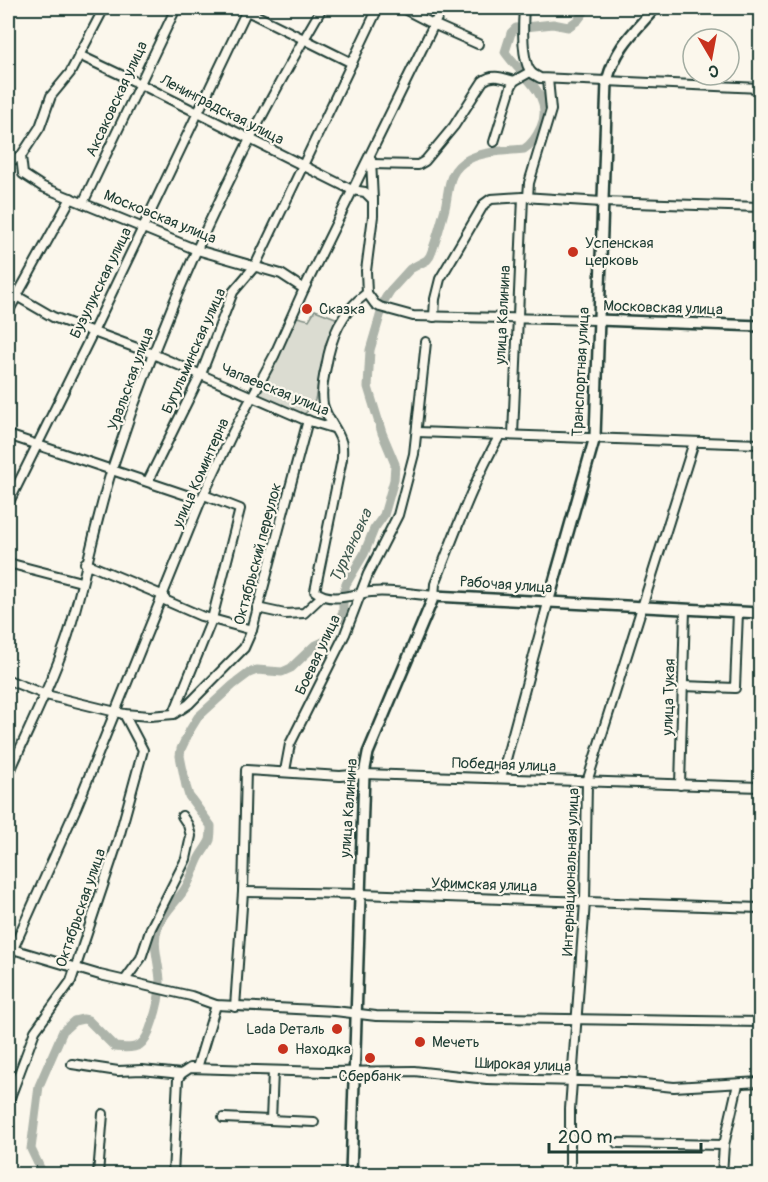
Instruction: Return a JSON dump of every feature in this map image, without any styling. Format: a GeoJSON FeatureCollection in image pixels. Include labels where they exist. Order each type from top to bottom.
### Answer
{"type":"FeatureCollection","features":[{"type":"Feature","properties":{"kind":"main road","name":"Транспортная улица"},"geometry":{"type":"LineString","coordinates":[[548,603],[595,437],[607,81],[618,50],[655,8]]}},
{"type":"Feature","properties":{"kind":"main road","name":"Московская улица"},"geometry":{"type":"LineString","coordinates":[[598,320],[760,326]]}},
{"type":"Feature","properties":{"kind":"main road","name":"Рабочая улица"},"geometry":{"type":"LineString","coordinates":[[434,596],[760,613]]}},
{"type":"Feature","properties":{"kind":"main road","name":"улица Калинина"},"geometry":{"type":"LineString","coordinates":[[351,1174],[364,774],[368,753],[419,627],[434,596]]}},
{"type":"Feature","properties":{"kind":"street"},"geometry":{"type":"LineString","coordinates":[[8,162],[21,156],[40,127],[51,96],[70,73],[104,8]]}},
{"type":"Feature","properties":{"kind":"street","name":"Аксаковская улица"},"geometry":{"type":"LineString","coordinates":[[84,203],[176,8]]}},
{"type":"Feature","properties":{"kind":"street"},"geometry":{"type":"LineString","coordinates":[[245,8],[303,40],[352,63]]}},
{"type":"Feature","properties":{"kind":"street","name":"Бузулукская улица"},"geometry":{"type":"LineString","coordinates":[[8,504],[93,332],[245,8]]}},
{"type":"Feature","properties":{"kind":"street","name":"Уральская улица"},"geometry":{"type":"LineString","coordinates":[[8,777],[33,717],[46,695],[68,634],[112,469],[153,354],[197,250],[249,138],[322,8]]}},
{"type":"Feature","properties":{"kind":"street","name":"Бугульминская улица"},"geometry":{"type":"LineString","coordinates":[[148,482],[201,374],[233,292],[255,266],[378,8]]}},
{"type":"Feature","properties":{"kind":"street"},"geometry":{"type":"LineString","coordinates":[[402,8],[478,44]]}},
{"type":"Feature","properties":{"kind":"street","name":"улица Коминтерна"},"geometry":{"type":"LineString","coordinates":[[8,960],[10,948],[77,806],[202,498],[252,395],[274,356],[304,289],[442,8]]}},
{"type":"Feature","properties":{"kind":"street"},"geometry":{"type":"LineString","coordinates":[[524,8],[522,29],[530,72],[540,78],[760,88]]}},
{"type":"Feature","properties":{"kind":"street","name":"Ленинградская улица"},"geometry":{"type":"LineString","coordinates":[[80,56],[352,190]]}},
{"type":"Feature","properties":{"kind":"street"},"geometry":{"type":"LineString","coordinates":[[494,142],[514,81],[530,72]]}},
{"type":"Feature","properties":{"kind":"street"},"geometry":{"type":"LineString","coordinates":[[371,164],[418,165],[425,161],[454,126],[483,81],[494,76],[514,81]]}},
{"type":"Feature","properties":{"kind":"street","name":"улица Калинина"},"geometry":{"type":"LineString","coordinates":[[513,435],[526,197],[551,110],[548,79]]}},
{"type":"Feature","properties":{"kind":"street"},"geometry":{"type":"LineString","coordinates":[[257,608],[285,614],[304,613],[322,596],[315,591],[315,586],[342,459],[342,443],[327,415],[323,402],[323,386],[331,339],[341,320],[355,302],[367,294],[366,271],[373,216],[370,153]]}},
{"type":"Feature","properties":{"kind":"street","name":"Московская улица"},"geometry":{"type":"LineString","coordinates":[[21,156],[23,174],[43,187],[197,250],[281,274],[304,289]]}},
{"type":"Feature","properties":{"kind":"street"},"geometry":{"type":"LineString","coordinates":[[352,190],[365,192],[373,200]]}},
{"type":"Feature","properties":{"kind":"street"},"geometry":{"type":"LineString","coordinates":[[434,317],[435,298],[440,279],[484,204],[491,199],[526,197],[760,207]]}},
{"type":"Feature","properties":{"kind":"street"},"geometry":{"type":"LineString","coordinates":[[8,312],[71,198]]}},
{"type":"Feature","properties":{"kind":"street","name":"Чапаевская улица"},"geometry":{"type":"LineString","coordinates":[[8,291],[53,317],[153,354],[308,420],[335,429]]}},
{"type":"Feature","properties":{"kind":"street","name":"Московская улица"},"geometry":{"type":"LineString","coordinates":[[367,294],[380,307],[413,316],[598,320]]}},
{"type":"Feature","properties":{"kind":"street","name":"Боевая улица"},"geometry":{"type":"LineString","coordinates":[[285,771],[290,744],[345,634],[359,595],[398,515],[410,471],[417,432],[426,342]]}},
{"type":"Feature","properties":{"kind":"street","name":"Октябрьский переулок"},"geometry":{"type":"LineString","coordinates":[[174,714],[189,704],[244,648],[252,630],[308,420]]}},
{"type":"Feature","properties":{"kind":"street"},"geometry":{"type":"LineString","coordinates":[[417,432],[760,444]]}},
{"type":"Feature","properties":{"kind":"street"},"geometry":{"type":"LineString","coordinates":[[8,435],[148,482],[240,509],[212,619],[174,714],[150,716],[124,714],[46,695],[8,680]]}},
{"type":"Feature","properties":{"kind":"street","name":"улица Калинина"},"geometry":{"type":"LineString","coordinates":[[434,596],[435,584],[471,492],[500,435]]}},
{"type":"Feature","properties":{"kind":"street","name":"Интернациональная улица"},"geometry":{"type":"LineString","coordinates":[[570,1174],[570,1109],[585,902],[587,782],[644,607],[694,442]]}},
{"type":"Feature","properties":{"kind":"street"},"geometry":{"type":"LineString","coordinates":[[8,562],[81,582]]}},
{"type":"Feature","properties":{"kind":"street"},"geometry":{"type":"LineString","coordinates":[[86,563],[212,619],[252,630]]}},
{"type":"Feature","properties":{"kind":"street","name":"Рабочая улица"},"geometry":{"type":"LineString","coordinates":[[322,596],[338,597],[370,592],[434,596]]}},
{"type":"Feature","properties":{"kind":"street","name":"Транспортная улица"},"geometry":{"type":"LineString","coordinates":[[501,778],[548,603]]}},
{"type":"Feature","properties":{"kind":"street","name":"улица Тукая"},"geometry":{"type":"LineString","coordinates":[[680,785],[685,609]]}},
{"type":"Feature","properties":{"kind":"street"},"geometry":{"type":"LineString","coordinates":[[683,686],[735,688],[738,612]]}},
{"type":"Feature","properties":{"kind":"street","name":"Октябрьская улица"},"geometry":{"type":"LineString","coordinates":[[8,1103],[35,1031],[71,981],[118,841],[143,750],[124,714]]}},
{"type":"Feature","properties":{"kind":"street","name":"Победная улица"},"geometry":{"type":"LineString","coordinates":[[243,892],[246,770],[340,776],[364,774],[760,787]]}},
{"type":"Feature","properties":{"kind":"street"},"geometry":{"type":"LineString","coordinates":[[125,980],[141,958],[150,928],[186,859],[191,836],[183,816]]}},
{"type":"Feature","properties":{"kind":"street"},"geometry":{"type":"LineString","coordinates":[[235,1007],[243,892]]}},
{"type":"Feature","properties":{"kind":"street","name":"Уфимская улица"},"geometry":{"type":"LineString","coordinates":[[243,892],[760,908]]}},
{"type":"Feature","properties":{"kind":"street"},"geometry":{"type":"LineString","coordinates":[[10,948],[75,968],[166,990],[216,1005],[235,1007],[356,1012],[376,1016],[578,1021],[760,1022]]}},
{"type":"Feature","properties":{"kind":"street"},"geometry":{"type":"LineString","coordinates":[[197,1068],[216,1005]]}},
{"type":"Feature","properties":{"kind":"street","name":"Широкая улица"},"geometry":{"type":"LineString","coordinates":[[72,1064],[118,1071],[142,1070],[181,1074],[190,1068],[273,1071],[414,1071],[487,1079],[624,1082],[674,1087],[760,1082]]}},
{"type":"Feature","properties":{"kind":"street"},"geometry":{"type":"LineString","coordinates":[[271,1120],[273,1071]]}},
{"type":"Feature","properties":{"kind":"street"},"geometry":{"type":"LineString","coordinates":[[173,1174],[177,1080],[181,1074]]}},
{"type":"Feature","properties":{"kind":"street"},"geometry":{"type":"LineString","coordinates":[[723,1174],[724,1145],[738,1084]]}},
{"type":"Feature","properties":{"kind":"street"},"geometry":{"type":"LineString","coordinates":[[98,1174],[103,1113]]}},
{"type":"Feature","properties":{"kind":"street"},"geometry":{"type":"LineString","coordinates":[[223,1118],[314,1122]]}},
{"type":"Feature","properties":{"kind":"street"},"geometry":{"type":"LineString","coordinates":[[617,1143],[724,1145]]}},
{"type":"Feature","properties":{"kind":"shaded area"},"geometry":{"type":"Polygon","coordinates":[[[315,310],[338,319],[326,343],[315,400],[311,408],[303,415],[259,395],[297,317],[309,320],[315,310]]]}},
{"type":"Feature","properties":{"kind":"waterway","name":"Турхановка"},"geometry":{"type":"LineString","coordinates":[[49,1174],[41,1170],[31,1149],[39,1086],[63,1031],[74,1021],[88,1020],[115,1047],[130,1048],[144,1041],[154,1018],[160,987],[155,940],[158,927],[187,885],[211,836],[211,826],[189,796],[180,756],[190,730],[198,717],[249,673],[257,670],[282,672],[291,668],[314,646],[327,640],[334,624],[338,622],[343,613],[343,593],[346,584],[364,554],[374,529],[384,515],[394,480],[395,464],[382,433],[368,387],[370,350],[385,299],[410,269],[430,256],[444,212],[452,176],[461,164],[482,154],[524,149],[536,137],[541,127],[544,105],[540,96],[505,52],[511,33],[516,28],[553,24],[568,27],[578,20],[587,8]]}},
{"type":"Feature","properties":{"kind":"place","name":"Успенская церковь"},"geometry":{"type":"Point","coordinates":[573,252]}},
{"type":"Feature","properties":{"kind":"place","name":"Сказка"},"geometry":{"type":"Point","coordinates":[307,309]}},
{"type":"Feature","properties":{"kind":"place","name":"Lada Dеталь"},"geometry":{"type":"Point","coordinates":[337,1029]}},
{"type":"Feature","properties":{"kind":"place","name":"Мечеть"},"geometry":{"type":"Point","coordinates":[420,1042]}},
{"type":"Feature","properties":{"kind":"place","name":"Находка"},"geometry":{"type":"Point","coordinates":[283,1049]}},
{"type":"Feature","properties":{"kind":"place","name":"Сбербанк"},"geometry":{"type":"Point","coordinates":[370,1058]}}]}
